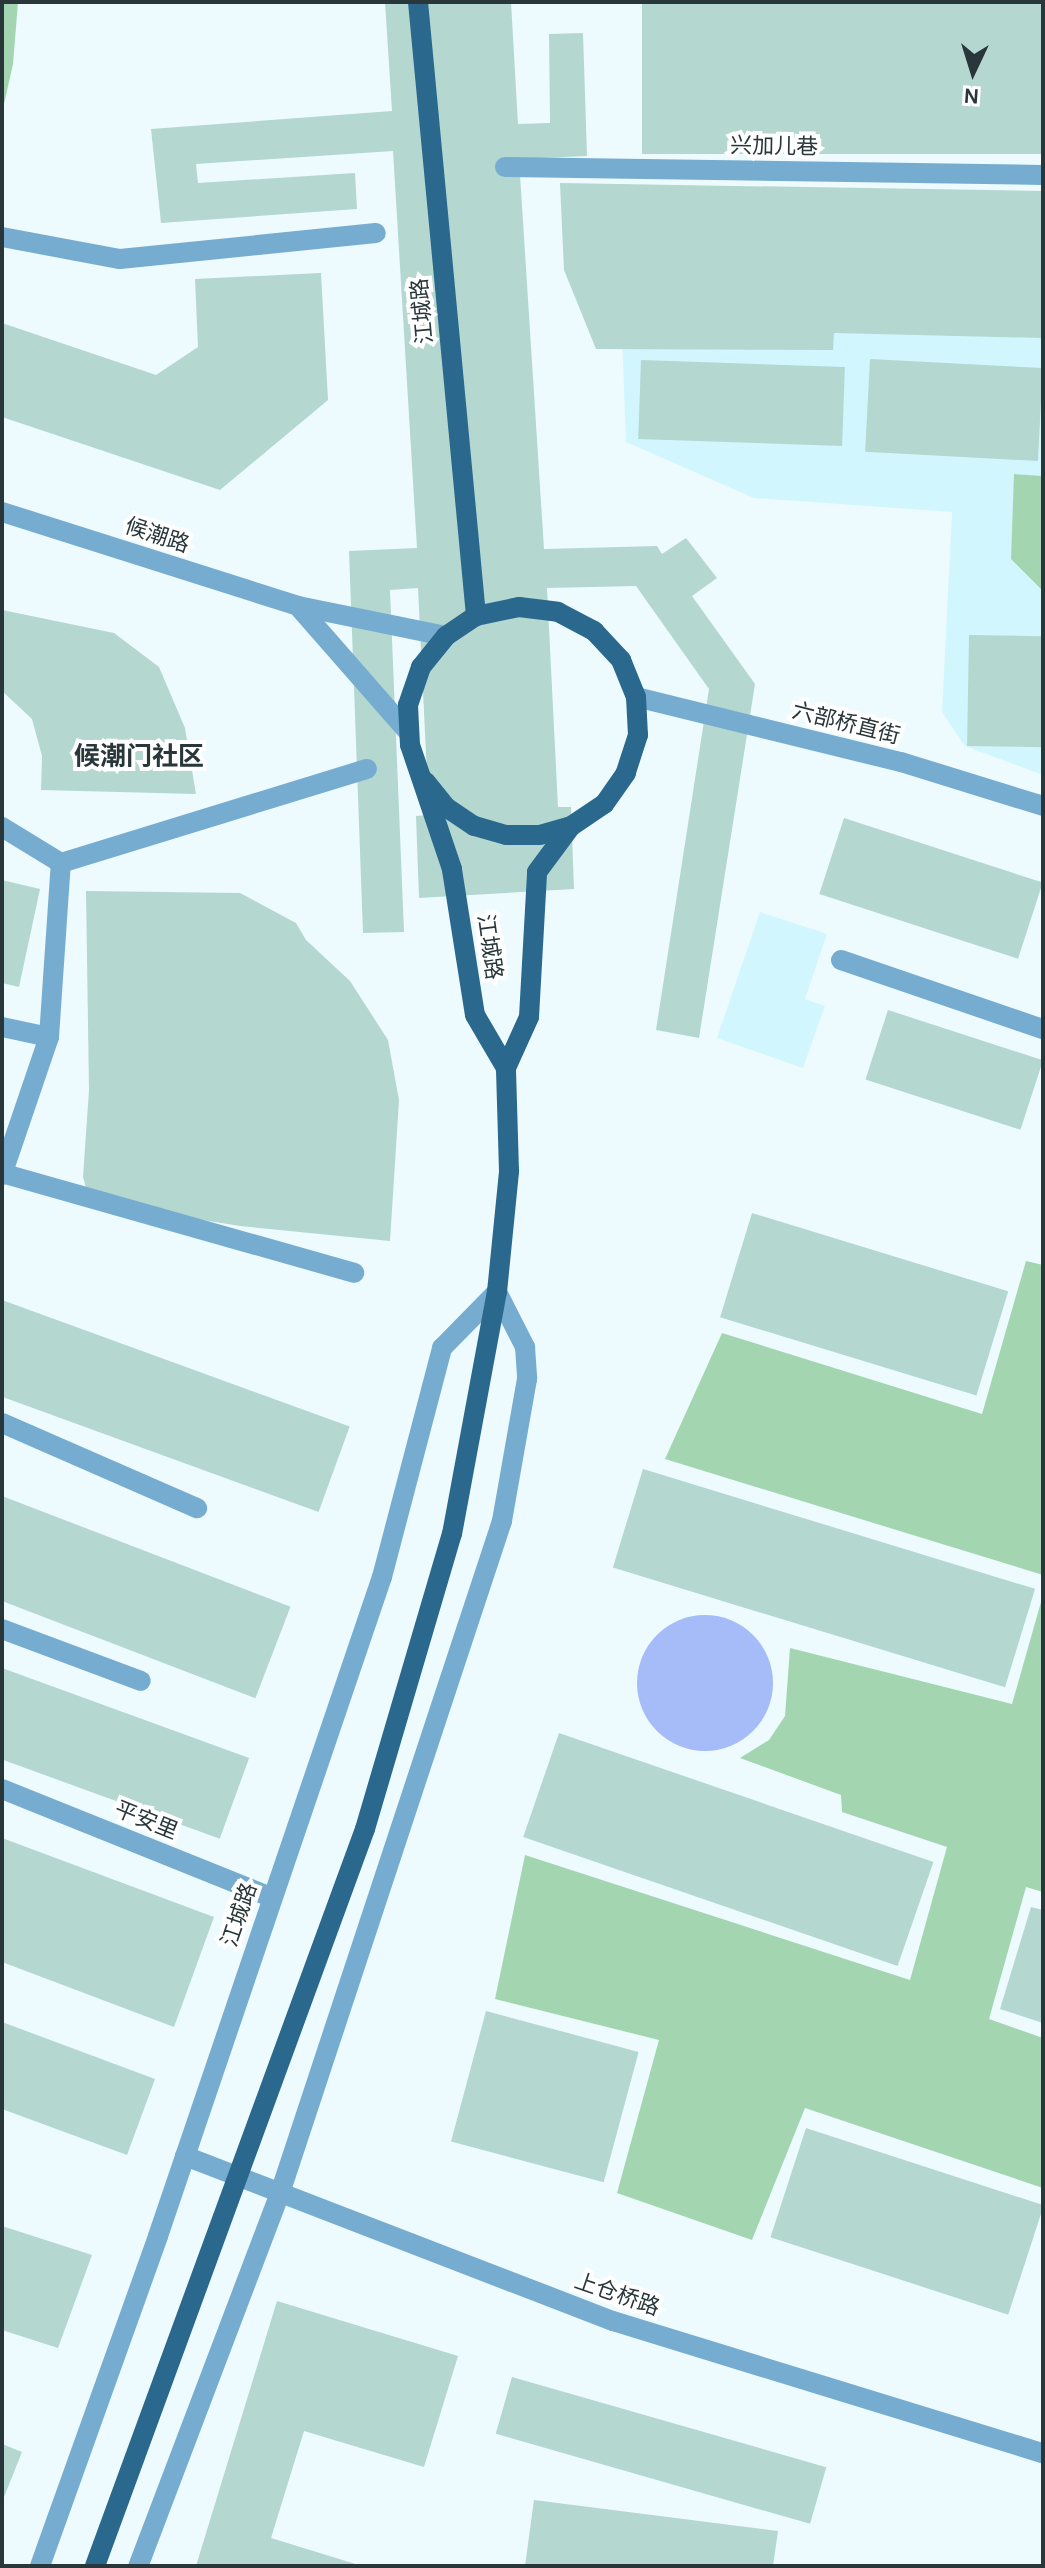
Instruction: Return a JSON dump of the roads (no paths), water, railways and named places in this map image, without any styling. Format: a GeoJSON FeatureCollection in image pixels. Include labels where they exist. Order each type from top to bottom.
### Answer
{"type":"FeatureCollection","features":[{"type":"Feature","properties":{"kind":"main road","name":"江城路"},"geometry":{"type":"LineString","coordinates":[[418,2],[476,616]]}},
{"type":"Feature","properties":{"kind":"main road","name":"江城路"},"geometry":{"type":"LineString","coordinates":[[95,2566],[365,1829],[452,1534],[497,1292],[509,1171],[506,1068],[529,1017],[537,872],[571,826],[604,804],[626,773],[638,735],[636,697],[621,660],[594,631],[558,612],[519,607],[476,616],[446,636],[421,667],[408,705],[409,733],[452,869],[475,1015],[506,1068]]}},
{"type":"Feature","properties":{"kind":"main road","name":"江城路"},"geometry":{"type":"LineString","coordinates":[[425,781],[446,807],[474,826],[528,835],[571,826]]}},
{"type":"Feature","properties":{"kind":"street","name":"兴加儿巷"},"geometry":{"type":"LineString","coordinates":[[505,167],[1043,175]]}},
{"type":"Feature","properties":{"kind":"street"},"geometry":{"type":"LineString","coordinates":[[2,237],[120,259],[376,233]]}},
{"type":"Feature","properties":{"kind":"street","name":"候潮路"},"geometry":{"type":"LineString","coordinates":[[2,512],[298,606],[446,636]]}},
{"type":"Feature","properties":{"kind":"street"},"geometry":{"type":"LineString","coordinates":[[298,606],[409,733]]}},
{"type":"Feature","properties":{"kind":"street","name":"六部桥直街"},"geometry":{"type":"LineString","coordinates":[[636,697],[901,762],[1043,806]]}},
{"type":"Feature","properties":{"kind":"street"},"geometry":{"type":"LineString","coordinates":[[2,827],[61,863],[367,769]]}},
{"type":"Feature","properties":{"kind":"street"},"geometry":{"type":"LineString","coordinates":[[61,863],[49,1037],[3,1175],[354,1273]]}},
{"type":"Feature","properties":{"kind":"street"},"geometry":{"type":"LineString","coordinates":[[841,960],[1043,1029]]}},
{"type":"Feature","properties":{"kind":"street"},"geometry":{"type":"LineString","coordinates":[[2,1027],[49,1037]]}},
{"type":"Feature","properties":{"kind":"street"},"geometry":{"type":"LineString","coordinates":[[138,2566],[280,2193],[502,1521],[527,1379],[525,1347],[497,1292]]}},
{"type":"Feature","properties":{"kind":"street","name":"江城路"},"geometry":{"type":"LineString","coordinates":[[40,2566],[185,2156],[382,1577],[442,1348],[497,1292]]}},
{"type":"Feature","properties":{"kind":"street"},"geometry":{"type":"LineString","coordinates":[[2,1423],[197,1508]]}},
{"type":"Feature","properties":{"kind":"street"},"geometry":{"type":"LineString","coordinates":[[2,1629],[141,1681]]}},
{"type":"Feature","properties":{"kind":"street","name":"平安里"},"geometry":{"type":"LineString","coordinates":[[2,1789],[271,1897]]}},
{"type":"Feature","properties":{"kind":"street","name":"上仓桥路"},"geometry":{"type":"LineString","coordinates":[[185,2156],[613,2321],[1043,2453]]}},
{"type":"Feature","properties":{"kind":"water"},"geometry":{"type":"Polygon","coordinates":[[[705,1615],[731,1620],[753,1635],[768,1657],[773,1683],[768,1709],[753,1731],[731,1746],[705,1751],[679,1746],[657,1731],[642,1709],[637,1683],[642,1657],[657,1635],[679,1620],[705,1615]]]}},
{"type":"Feature","properties":{"kind":"district","name":"候潮门社区"},"geometry":{"type":"Point","coordinates":[139,757]}}]}
